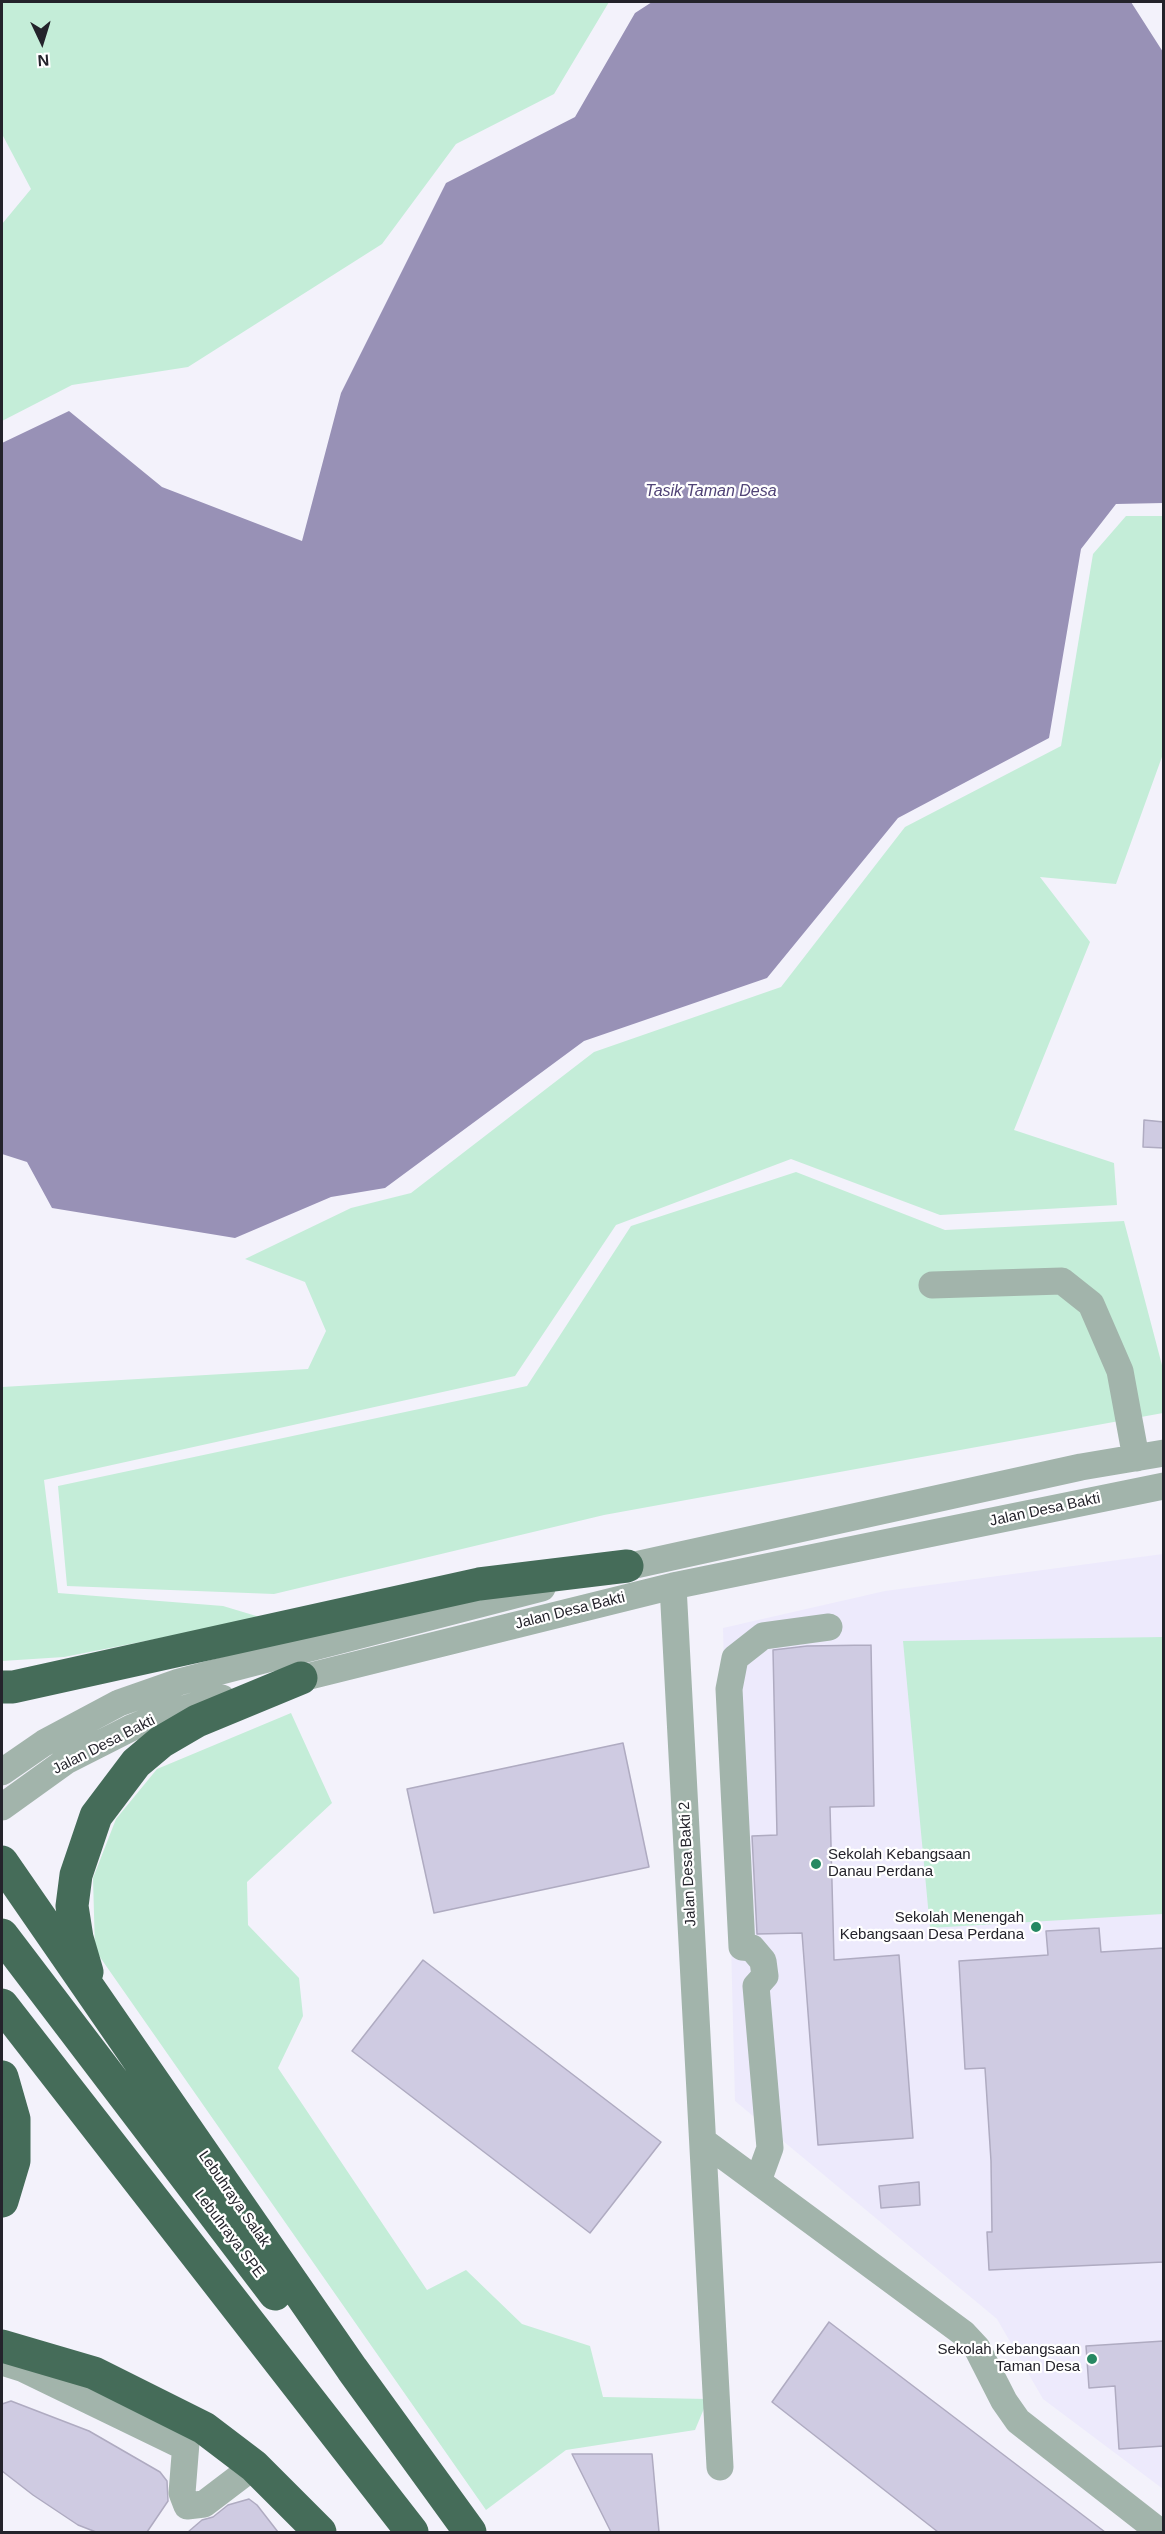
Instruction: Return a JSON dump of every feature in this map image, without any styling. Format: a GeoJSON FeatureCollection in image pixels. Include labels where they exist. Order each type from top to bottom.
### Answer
{"type":"FeatureCollection","features":[{"type":"Feature","properties":{"kind":"highway"},"geometry":{"type":"LineString","coordinates":[[2,1687],[13,1687],[479,1584],[627,1566]]}},
{"type":"Feature","properties":{"kind":"highway"},"geometry":{"type":"LineString","coordinates":[[95,1998],[76,1938],[72,1905],[76,1875],[96,1816],[136,1763],[161,1742],[197,1721],[302,1678]]}},
{"type":"Feature","properties":{"kind":"highway","name":"Lebuhraya Salak"},"geometry":{"type":"LineString","coordinates":[[2,1862],[352,2369],[470,2532]]}},
{"type":"Feature","properties":{"kind":"highway","name":"Lebuhraya SPE"},"geometry":{"type":"LineString","coordinates":[[2,1935],[458,2532]]}},
{"type":"Feature","properties":{"kind":"highway"},"geometry":{"type":"LineString","coordinates":[[2,2005],[412,2532]]}},
{"type":"Feature","properties":{"kind":"highway"},"geometry":{"type":"LineString","coordinates":[[2,2013],[385,2532]]}},
{"type":"Feature","properties":{"kind":"highway"},"geometry":{"type":"LineString","coordinates":[[2,2077],[14,2119],[15,2161],[2,2201]]}},
{"type":"Feature","properties":{"kind":"highway"},"geometry":{"type":"LineString","coordinates":[[2,2346],[94,2373],[187,2434],[204,2428],[254,2466],[320,2532]]}},
{"type":"Feature","properties":{"kind":"street"},"geometry":{"type":"LineString","coordinates":[[932,1285],[1062,1281],[1091,1304],[1120,1371],[1136,1458]]}},
{"type":"Feature","properties":{"kind":"street","name":"Jalan Desa Bakti"},"geometry":{"type":"LineString","coordinates":[[2,1772],[44,1743],[119,1703],[179,1682],[627,1566],[1081,1467],[1164,1453]]}},
{"type":"Feature","properties":{"kind":"street","name":"Jalan Desa Bakti"},"geometry":{"type":"LineString","coordinates":[[2,1807],[66,1761],[131,1728],[166,1714],[673,1586],[1160,1488]]}},
{"type":"Feature","properties":{"kind":"street","name":"Jalan Desa Bakti 2"},"geometry":{"type":"LineString","coordinates":[[673,1586],[720,2467]]}},
{"type":"Feature","properties":{"kind":"street"},"geometry":{"type":"LineString","coordinates":[[758,2181],[770,2148],[756,1986],[765,1976],[763,1961],[752,1948],[742,1947],[729,1689],[735,1658],[763,1635],[829,1627]]}},
{"type":"Feature","properties":{"kind":"street"},"geometry":{"type":"LineString","coordinates":[[703,2141],[963,2333],[977,2348],[1004,2401],[1018,2421],[1160,2532]]}},
{"type":"Feature","properties":{"kind":"street"},"geometry":{"type":"LineString","coordinates":[[2,2362],[187,2434],[182,2493],[187,2506],[204,2504],[254,2466]]}},
{"type":"Feature","properties":{"kind":"shaded area","name":"Sekolah Menengah Kebangsaan Desa Perdana"},"geometry":{"type":"Polygon","coordinates":[[[1163,1554],[1163,2489],[1043,2399],[997,2319],[735,2101],[723,1628],[885,1591],[1163,1554]]]}},
{"type":"Feature","properties":{"kind":"green space"},"geometry":{"type":"Polygon","coordinates":[[[2,2],[609,2],[554,94],[456,144],[382,244],[188,367],[72,385],[2,421],[2,224],[31,189],[2,134],[2,2]]]}},
{"type":"Feature","properties":{"kind":"green space"},"geometry":{"type":"Polygon","coordinates":[[[1126,516],[1163,516],[1163,754],[1116,884],[1040,877],[1090,942],[1014,1130],[1114,1163],[1117,1205],[940,1215],[791,1159],[616,1225],[515,1376],[44,1480],[58,1593],[223,1606],[263,1618],[64,1657],[2,1661],[2,1387],[308,1369],[326,1331],[305,1282],[245,1259],[351,1208],[411,1193],[594,1052],[781,987],[905,827],[1061,746],[1093,554],[1126,516]]]}},
{"type":"Feature","properties":{"kind":"green space"},"geometry":{"type":"Polygon","coordinates":[[[796,1172],[945,1230],[1124,1221],[1163,1369],[1163,1413],[604,1515],[274,1594],[67,1586],[58,1486],[527,1386],[631,1226],[796,1172]]]}},
{"type":"Feature","properties":{"kind":"green space"},"geometry":{"type":"Polygon","coordinates":[[[1163,1637],[1163,1914],[930,1928],[903,1641],[1163,1637]]]}},
{"type":"Feature","properties":{"kind":"green space"},"geometry":{"type":"Polygon","coordinates":[[[291,1713],[332,1803],[247,1882],[248,1925],[299,1978],[303,2016],[278,2068],[427,2290],[466,2270],[522,2324],[590,2346],[603,2397],[708,2399],[695,2430],[566,2450],[486,2510],[95,1950],[93,1878],[116,1819],[157,1769],[291,1713]]]}},
{"type":"Feature","properties":{"kind":"water","name":"Tasik Taman Desa"},"geometry":{"type":"Polygon","coordinates":[[[652,2],[1131,2],[1163,52],[1163,503],[1116,504],[1081,549],[1049,738],[898,818],[767,978],[584,1041],[385,1188],[331,1197],[235,1238],[52,1208],[27,1162],[2,1154],[2,443],[69,411],[162,487],[302,541],[341,393],[446,183],[575,117],[635,13],[652,2]]]}},
{"type":"Feature","properties":{"kind":"building"},"geometry":{"type":"Polygon","coordinates":[[[1144,1120],[1164,1122],[1164,1148],[1143,1147],[1144,1120]]]}},
{"type":"Feature","properties":{"kind":"building"},"geometry":{"type":"Polygon","coordinates":[[[871,1645],[874,1806],[830,1807],[834,1960],[899,1955],[913,2138],[818,2145],[802,1933],[757,1934],[752,1836],[777,1835],[773,1650],[807,1646],[871,1645]]]}},
{"type":"Feature","properties":{"kind":"building"},"geometry":{"type":"Polygon","coordinates":[[[623,1743],[649,1867],[434,1913],[407,1789],[623,1743]]]}},
{"type":"Feature","properties":{"kind":"building"},"geometry":{"type":"Polygon","coordinates":[[[1099,1928],[1101,1952],[1164,1948],[1164,2262],[989,2270],[987,2232],[992,2232],[991,2161],[985,2068],[965,2069],[959,1961],[1048,1955],[1046,1931],[1099,1928]]]}},
{"type":"Feature","properties":{"kind":"building"},"geometry":{"type":"Polygon","coordinates":[[[423,1960],[661,2142],[590,2233],[352,2051],[423,1960]]]}},
{"type":"Feature","properties":{"kind":"building"},"geometry":{"type":"Polygon","coordinates":[[[919,2182],[920,2205],[881,2208],[879,2186],[919,2182]]]}},
{"type":"Feature","properties":{"kind":"building"},"geometry":{"type":"Polygon","coordinates":[[[829,2322],[1105,2532],[938,2532],[772,2402],[829,2322]]]}},
{"type":"Feature","properties":{"kind":"building"},"geometry":{"type":"Polygon","coordinates":[[[1164,2341],[1164,2446],[1119,2449],[1115,2386],[1089,2388],[1086,2346],[1164,2341]]]}},
{"type":"Feature","properties":{"kind":"building"},"geometry":{"type":"Polygon","coordinates":[[[11,2401],[89,2431],[160,2472],[167,2481],[168,2501],[147,2532],[96,2532],[78,2525],[2,2471],[2,2404],[11,2401]]]}},
{"type":"Feature","properties":{"kind":"building"},"geometry":{"type":"Polygon","coordinates":[[[572,2454],[652,2454],[659,2532],[611,2532],[572,2454]]]}},
{"type":"Feature","properties":{"kind":"building"},"geometry":{"type":"Polygon","coordinates":[[[249,2499],[257,2505],[278,2532],[188,2532],[202,2520],[213,2517],[228,2505],[249,2499]]]}},
{"type":"Feature","properties":{"kind":"place","name":"Sekolah Kebangsaan Danau Perdana"},"geometry":{"type":"Point","coordinates":[816,1864]}},
{"type":"Feature","properties":{"kind":"place","name":"Sekolah Menengah Kebangsaan Desa Perdana"},"geometry":{"type":"Point","coordinates":[1036,1927]}},
{"type":"Feature","properties":{"kind":"place","name":"Sekolah Kebangsaan Taman Desa"},"geometry":{"type":"Point","coordinates":[1092,2359]}}]}
